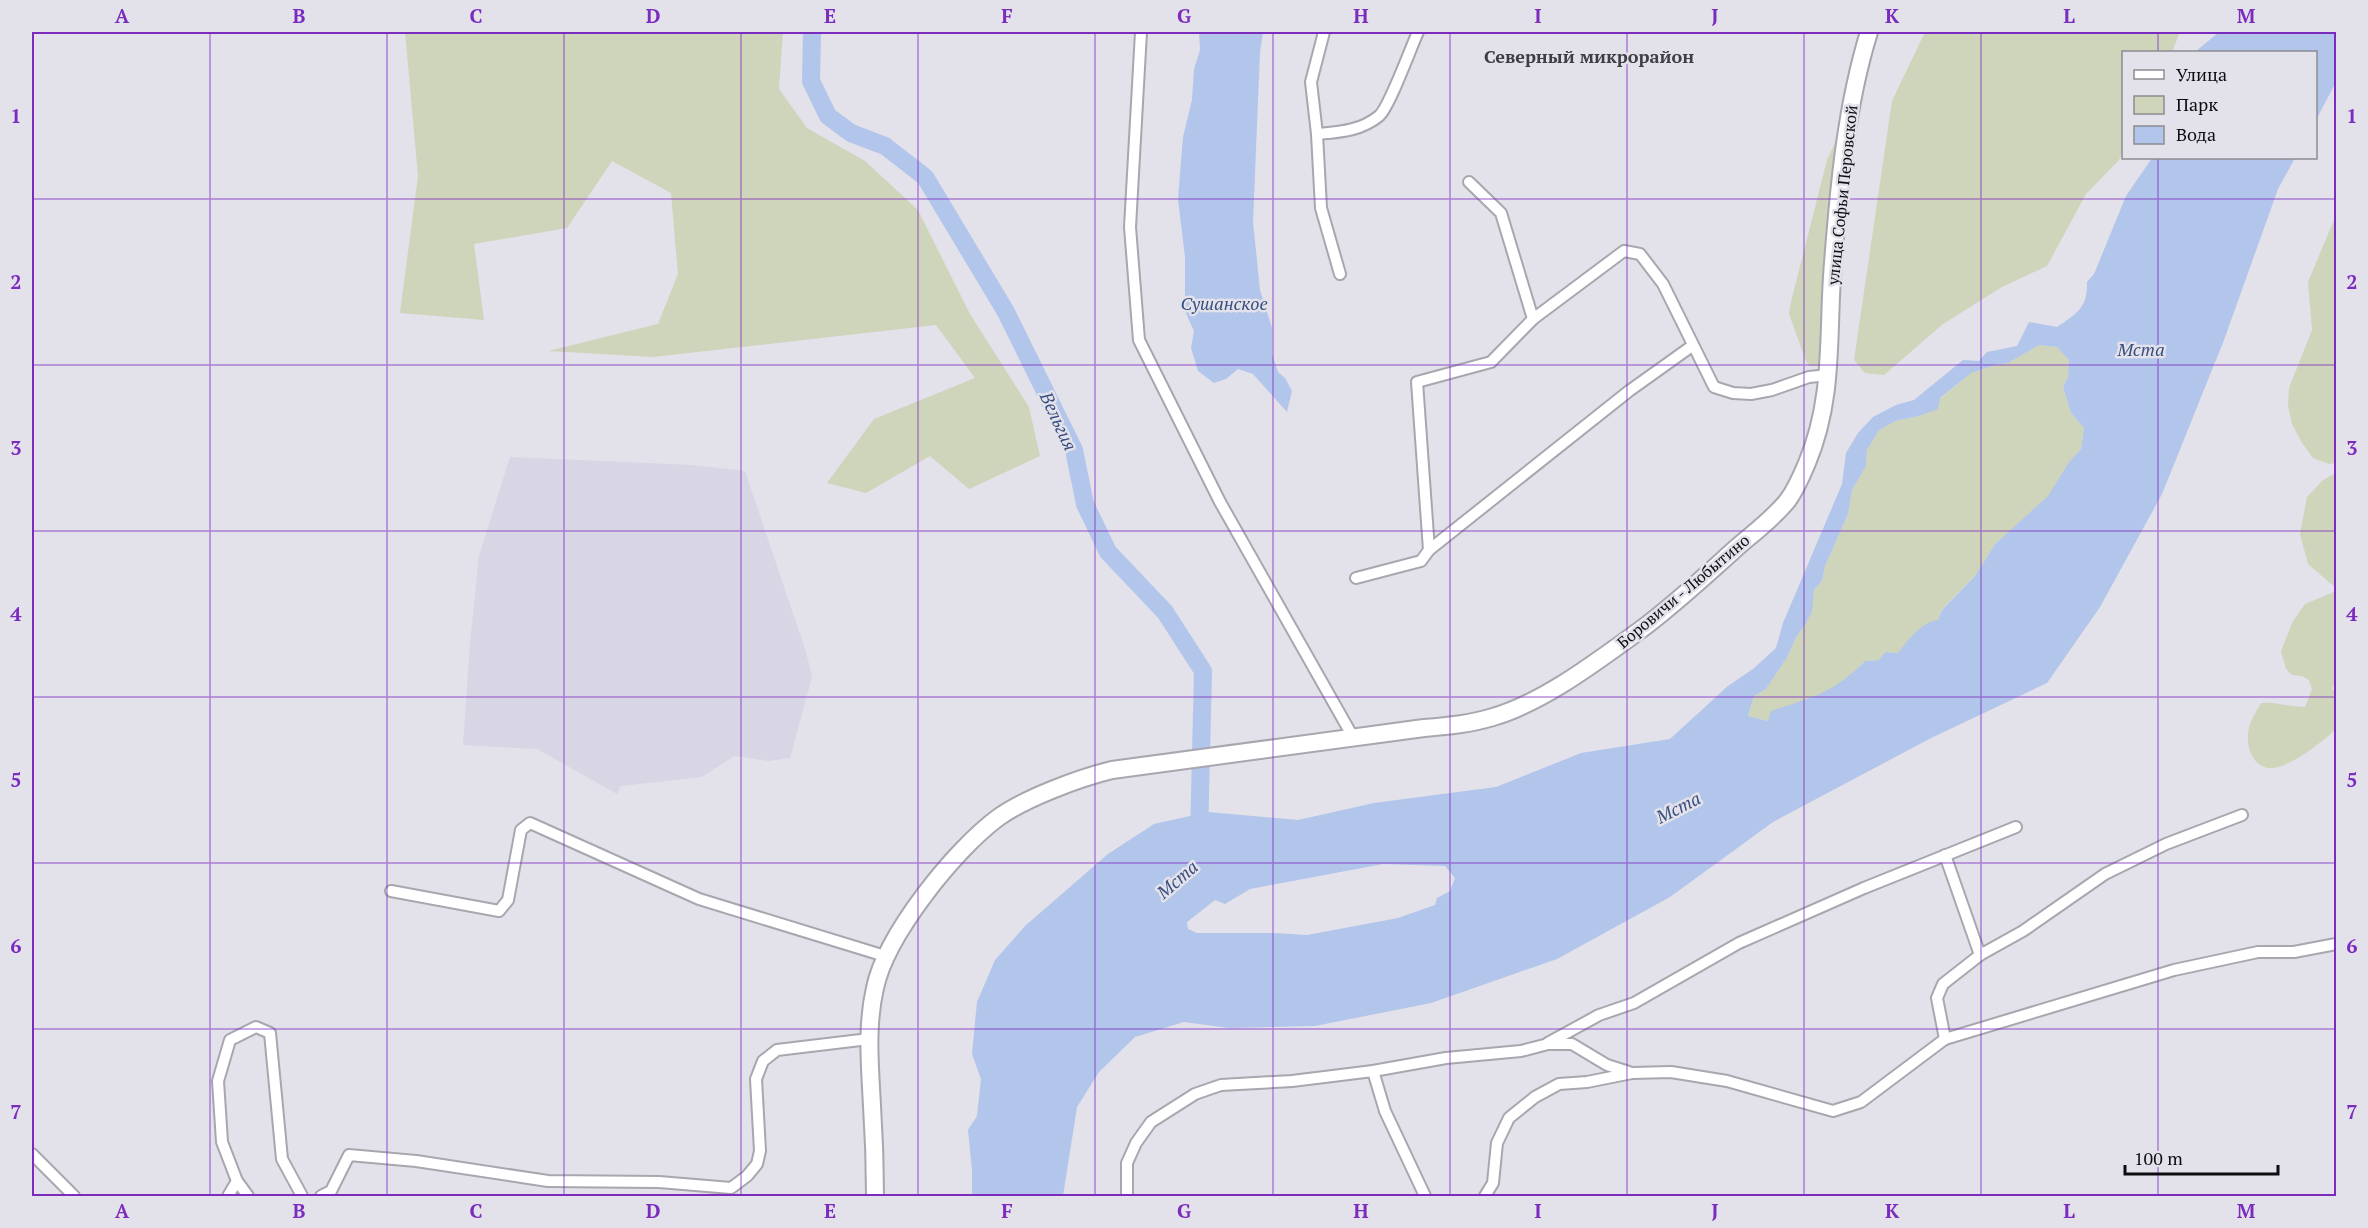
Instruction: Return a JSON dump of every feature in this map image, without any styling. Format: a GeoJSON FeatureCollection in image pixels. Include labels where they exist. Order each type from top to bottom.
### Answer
{"type":"FeatureCollection","features":[{"type":"Feature","properties":{"kind":"main road","name":"улица Софьи Перовской"},"geometry":{"type":"LineString","coordinates":[[1829,368],[1833,264],[1844,141],[1853,88],[1869,32]]}},
{"type":"Feature","properties":{"kind":"main road","name":"Боровичи - Любытино"},"geometry":{"type":"LineString","coordinates":[[885,956],[927,894],[954,860],[983,830],[1000,816],[1020,805],[1085,777],[1130,767],[1461,725],[1494,717],[1536,698],[1590,666],[1653,621],[1754,533],[1789,499],[1814,447],[1824,413],[1829,368]]}},
{"type":"Feature","properties":{"kind":"main road"},"geometry":{"type":"LineString","coordinates":[[875,1197],[868,1039],[875,986],[885,956]]}},
{"type":"Feature","properties":{"kind":"street"},"geometry":{"type":"LineString","coordinates":[[1141,32],[1130,227],[1139,340],[1220,502],[1353,737]]}},
{"type":"Feature","properties":{"kind":"street"},"geometry":{"type":"LineString","coordinates":[[1324,32],[1311,82],[1317,134],[1321,208],[1340,274]]}},
{"type":"Feature","properties":{"kind":"street"},"geometry":{"type":"LineString","coordinates":[[1317,134],[1346,132],[1365,125],[1381,114],[1418,32]]}},
{"type":"Feature","properties":{"kind":"street"},"geometry":{"type":"LineString","coordinates":[[1469,182],[1501,213],[1533,319]]}},
{"type":"Feature","properties":{"kind":"street"},"geometry":{"type":"LineString","coordinates":[[1429,550],[1418,382],[1491,362],[1533,319],[1624,251],[1640,254],[1663,284],[1714,387],[1733,393],[1751,394],[1772,390],[1829,368]]}},
{"type":"Feature","properties":{"kind":"street"},"geometry":{"type":"LineString","coordinates":[[1356,578],[1421,561],[1429,550],[1629,391],[1692,346]]}},
{"type":"Feature","properties":{"kind":"street"},"geometry":{"type":"LineString","coordinates":[[1946,1039],[1937,998],[1943,984],[1980,955],[2022,931],[2105,874],[2166,844],[2242,815]]}},
{"type":"Feature","properties":{"kind":"street"},"geometry":{"type":"LineString","coordinates":[[392,891],[499,911],[508,900],[521,830],[530,823],[699,899],[885,956]]}},
{"type":"Feature","properties":{"kind":"street"},"geometry":{"type":"LineString","coordinates":[[1548,1044],[1599,1015],[1634,1003],[1739,942],[2016,827]]}},
{"type":"Feature","properties":{"kind":"street"},"geometry":{"type":"LineString","coordinates":[[1945,855],[1980,955]]}},
{"type":"Feature","properties":{"kind":"street"},"geometry":{"type":"LineString","coordinates":[[1485,1197],[1493,1183],[1497,1143],[1509,1118],[1535,1097],[1559,1084],[1632,1073],[1671,1072],[1727,1081],[1833,1111],[1861,1102],[1946,1039],[2174,970],[2258,952],[2294,952],[2337,944]]}},
{"type":"Feature","properties":{"kind":"street"},"geometry":{"type":"LineString","coordinates":[[248,1197],[237,1181],[222,1142],[218,1081],[230,1040],[256,1028],[270,1033],[282,1159],[302,1197]]}},
{"type":"Feature","properties":{"kind":"street"},"geometry":{"type":"LineString","coordinates":[[321,1197],[330,1191],[349,1155],[416,1161],[548,1181],[658,1182],[731,1188],[747,1176],[757,1164],[760,1152],[756,1079],[763,1061],[777,1050],[868,1039]]}},
{"type":"Feature","properties":{"kind":"street"},"geometry":{"type":"LineString","coordinates":[[1127,1197],[1127,1163],[1136,1143],[1150,1122],[1195,1094],[1221,1085],[1292,1081],[1373,1071],[1446,1058],[1521,1051],[1548,1044],[1572,1044],[1607,1065],[1632,1073]]}},
{"type":"Feature","properties":{"kind":"street"},"geometry":{"type":"LineString","coordinates":[[1373,1071],[1385,1111],[1425,1197]]}},
{"type":"Feature","properties":{"kind":"street"},"geometry":{"type":"LineString","coordinates":[[32,1154],[74,1197]]}},
{"type":"Feature","properties":{"kind":"street"},"geometry":{"type":"LineString","coordinates":[[228,1197],[237,1181]]}},
{"type":"Feature","properties":{"kind":"shaded area"},"geometry":{"type":"Polygon","coordinates":[[[510,457],[692,465],[745,471],[806,652],[812,677],[790,758],[769,761],[734,756],[702,777],[621,786],[617,794],[537,749],[463,745],[479,556],[510,457]]]}},
{"type":"Feature","properties":{"kind":"green space"},"geometry":{"type":"Polygon","coordinates":[[[405,32],[783,32],[779,89],[807,128],[865,161],[918,210],[970,314],[1029,407],[1040,456],[969,489],[930,456],[866,493],[827,483],[874,419],[975,378],[936,325],[653,357],[548,351],[658,324],[678,274],[671,193],[612,161],[567,228],[474,244],[484,320],[400,313],[418,176],[405,32]]]}},
{"type":"Feature","properties":{"kind":"green space"},"geometry":{"type":"Polygon","coordinates":[[[1925,32],[2180,32],[2172,51],[2122,51],[2122,153],[2119,160],[2086,194],[2047,266],[2002,287],[1943,324],[1884,375],[1865,373],[1854,360],[1892,101],[1925,32]]]}},
{"type":"Feature","properties":{"kind":"green space"},"geometry":{"type":"Polygon","coordinates":[[[1839,139],[1820,361],[1817,366],[1810,366],[1806,361],[1789,314],[1827,160],[1839,139]]]}},
{"type":"Feature","properties":{"kind":"green space"},"geometry":{"type":"Polygon","coordinates":[[[2336,215],[2336,463],[2329,464],[2313,458],[2302,443],[2292,424],[2288,406],[2289,388],[2312,330],[2308,282],[2336,215]]]}},
{"type":"Feature","properties":{"kind":"green space"},"geometry":{"type":"Polygon","coordinates":[[[2039,345],[2057,347],[2069,360],[2068,377],[2063,387],[2071,413],[2084,428],[2081,449],[2069,462],[2048,497],[1995,544],[1975,576],[1942,609],[1938,620],[1912,636],[1898,653],[1885,652],[1879,660],[1865,661],[1846,680],[1768,721],[1748,716],[1754,696],[1766,689],[1805,625],[1811,611],[1814,590],[1822,581],[1825,566],[1848,514],[1852,490],[1866,466],[1867,450],[1879,429],[1895,421],[1919,416],[1971,373],[2008,363],[2039,345]]]}},
{"type":"Feature","properties":{"kind":"green space"},"geometry":{"type":"Polygon","coordinates":[[[2336,473],[2336,588],[2308,564],[2300,534],[2307,497],[2323,480],[2336,473]]]}},
{"type":"Feature","properties":{"kind":"green space"},"geometry":{"type":"Polygon","coordinates":[[[2334,592],[2336,594],[2336,681],[2332,689],[2336,692],[2336,729],[2301,756],[2278,767],[2263,767],[2257,763],[2250,751],[2248,735],[2251,721],[2261,703],[2305,707],[2312,689],[2309,680],[2302,676],[2292,675],[2286,669],[2281,651],[2293,621],[2305,604],[2334,592]]]}},
{"type":"Feature","properties":{"kind":"water","name":"Сушанское"},"geometry":{"type":"Polygon","coordinates":[[[1199,32],[1263,32],[1260,52],[1253,222],[1260,290],[1272,328],[1272,354],[1278,372],[1285,378],[1292,391],[1287,412],[1253,374],[1238,369],[1226,379],[1214,383],[1198,371],[1191,348],[1194,331],[1185,311],[1185,257],[1178,199],[1183,137],[1192,100],[1194,69],[1200,50],[1199,32]]]}},
{"type":"Feature","properties":{"kind":"water"},"geometry":{"type":"Polygon","coordinates":[[[2219,32],[2336,32],[2336,82],[2317,118],[2317,51],[2196,51],[2219,32]]]}},
{"type":"Feature","properties":{"kind":"water","name":"Мста"},"geometry":{"type":"Polygon","coordinates":[[[2151,159],[2294,159],[2278,189],[2224,340],[2162,494],[2100,607],[2047,683],[1931,738],[1773,822],[1670,897],[1557,959],[1431,1003],[1315,1026],[1229,1028],[1184,1022],[1135,1037],[1099,1072],[1077,1107],[1063,1196],[972,1196],[968,1130],[977,1116],[981,1079],[972,1054],[977,1002],[995,960],[1025,926],[1108,854],[1154,824],[1208,812],[1298,820],[1374,803],[1496,787],[1581,753],[1670,739],[1728,686],[1753,669],[1776,648],[1783,623],[1842,484],[1846,453],[1858,433],[1873,417],[1896,405],[1914,400],[1963,360],[1979,361],[1987,352],[2017,346],[2029,322],[2057,327],[2080,309],[2087,291],[2087,282],[2094,274],[2126,196],[2151,159]],[[2039,345],[2008,363],[1971,373],[1940,398],[1938,409],[1895,421],[1879,430],[1867,450],[1866,466],[1852,490],[1848,514],[1825,566],[1822,581],[1814,590],[1812,611],[1796,637],[1788,656],[1766,689],[1754,696],[1748,716],[1768,721],[1771,711],[1822,693],[1854,672],[1865,661],[1879,660],[1885,652],[1898,653],[1921,628],[1938,620],[1942,610],[1975,576],[1995,544],[2048,496],[2069,462],[2081,449],[2084,428],[2071,413],[2063,387],[2068,377],[2069,360],[2057,347],[2039,345]],[[1383,864],[1250,889],[1225,904],[1215,900],[1187,922],[1188,929],[1197,933],[1307,935],[1398,918],[1435,905],[1437,898],[1450,891],[1455,878],[1445,866],[1383,864]]]}},
{"type":"Feature","properties":{"kind":"waterway","name":"Вельгия"},"geometry":{"type":"LineString","coordinates":[[812,32],[811,81],[828,116],[851,133],[885,146],[925,177],[1006,312],[1074,450],[1085,504],[1108,552],[1165,612],[1203,671],[1199,837]]}},
{"type":"Feature","properties":{"kind":"district","name":"Северный микрорайон"},"geometry":{"type":"Point","coordinates":[1589,56]}}]}
